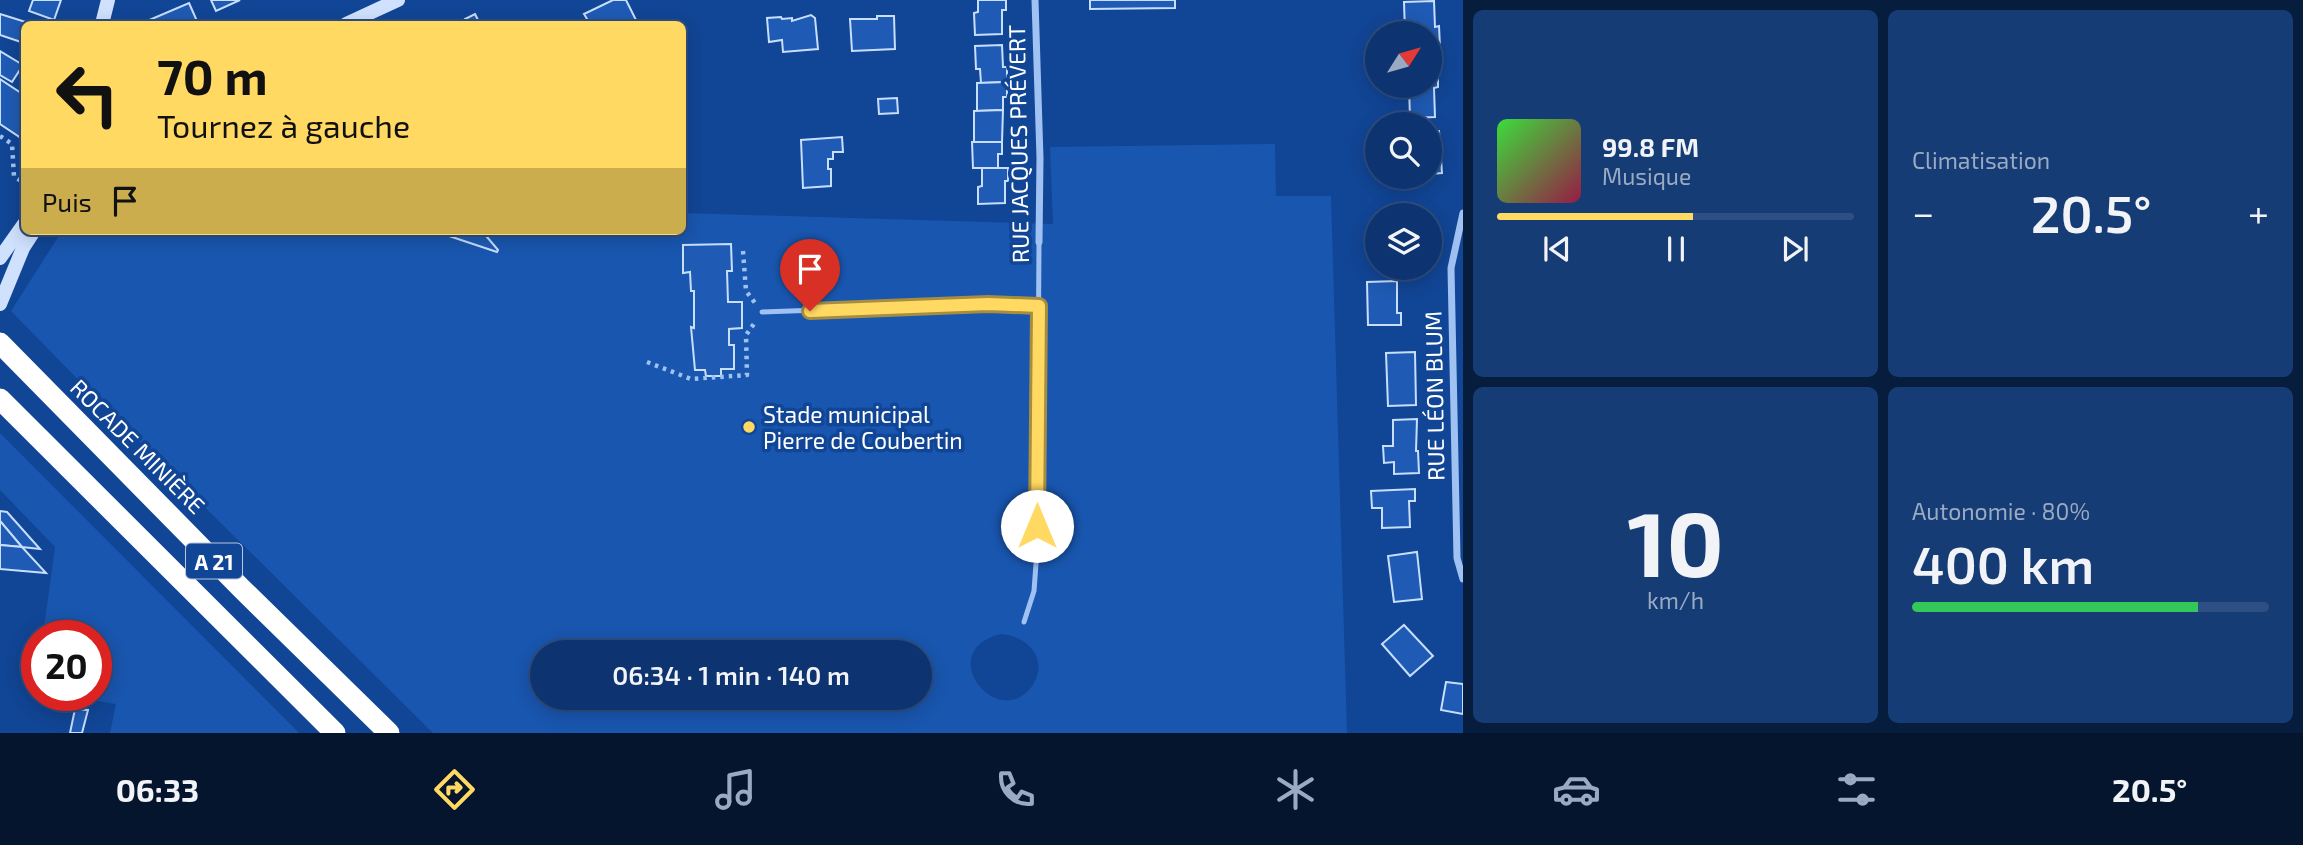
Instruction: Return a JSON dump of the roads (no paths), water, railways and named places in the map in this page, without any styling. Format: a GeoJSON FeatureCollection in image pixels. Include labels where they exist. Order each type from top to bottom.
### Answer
{"type":"FeatureCollection","features":[{"type":"Feature","properties":{"kind":"highway","name":"ROCADE MINIÈRE"},"geometry":{"type":"LineString","coordinates":[[0,343],[241,588],[389,733]]}},
{"type":"Feature","properties":{"kind":"highway","name":"A 21"},"geometry":{"type":"LineString","coordinates":[[6,405],[335,733]]}},
{"type":"Feature","properties":{"kind":"main road"},"geometry":{"type":"LineString","coordinates":[[104,21],[108,0]]}},
{"type":"Feature","properties":{"kind":"main road"},"geometry":{"type":"LineString","coordinates":[[352,21],[398,0]]}},
{"type":"Feature","properties":{"kind":"main road"},"geometry":{"type":"LineString","coordinates":[[0,258],[21,229]]}},
{"type":"Feature","properties":{"kind":"main road"},"geometry":{"type":"LineString","coordinates":[[0,304],[23,248],[31,235]]}},
{"type":"Feature","properties":{"kind":"street","name":"RUE JACQUES PRÉVERT"},"geometry":{"type":"LineString","coordinates":[[1035,0],[1040,159],[1039,242]]}},
{"type":"Feature","properties":{"kind":"street","name":"RUE LÉON BLUM"},"geometry":{"type":"LineString","coordinates":[[1463,213],[1451,268],[1457,558],[1463,579]]}},
{"type":"Feature","properties":{"kind":"street"},"geometry":{"type":"LineString","coordinates":[[1453,383],[1463,381]]}},
{"type":"Feature","properties":{"kind":"lane","name":"RUE JACQUES PRÉVERT"},"geometry":{"type":"LineString","coordinates":[[1024,622],[1034,591],[1037,550],[1039,242]]}},
{"type":"Feature","properties":{"kind":"lane"},"geometry":{"type":"LineString","coordinates":[[762,312],[988,304],[1039,306]]}},
{"type":"Feature","properties":{"kind":"place","name":"Stade municipal Pierre de Coubertin"},"geometry":{"type":"Point","coordinates":[749,427]}}]}
